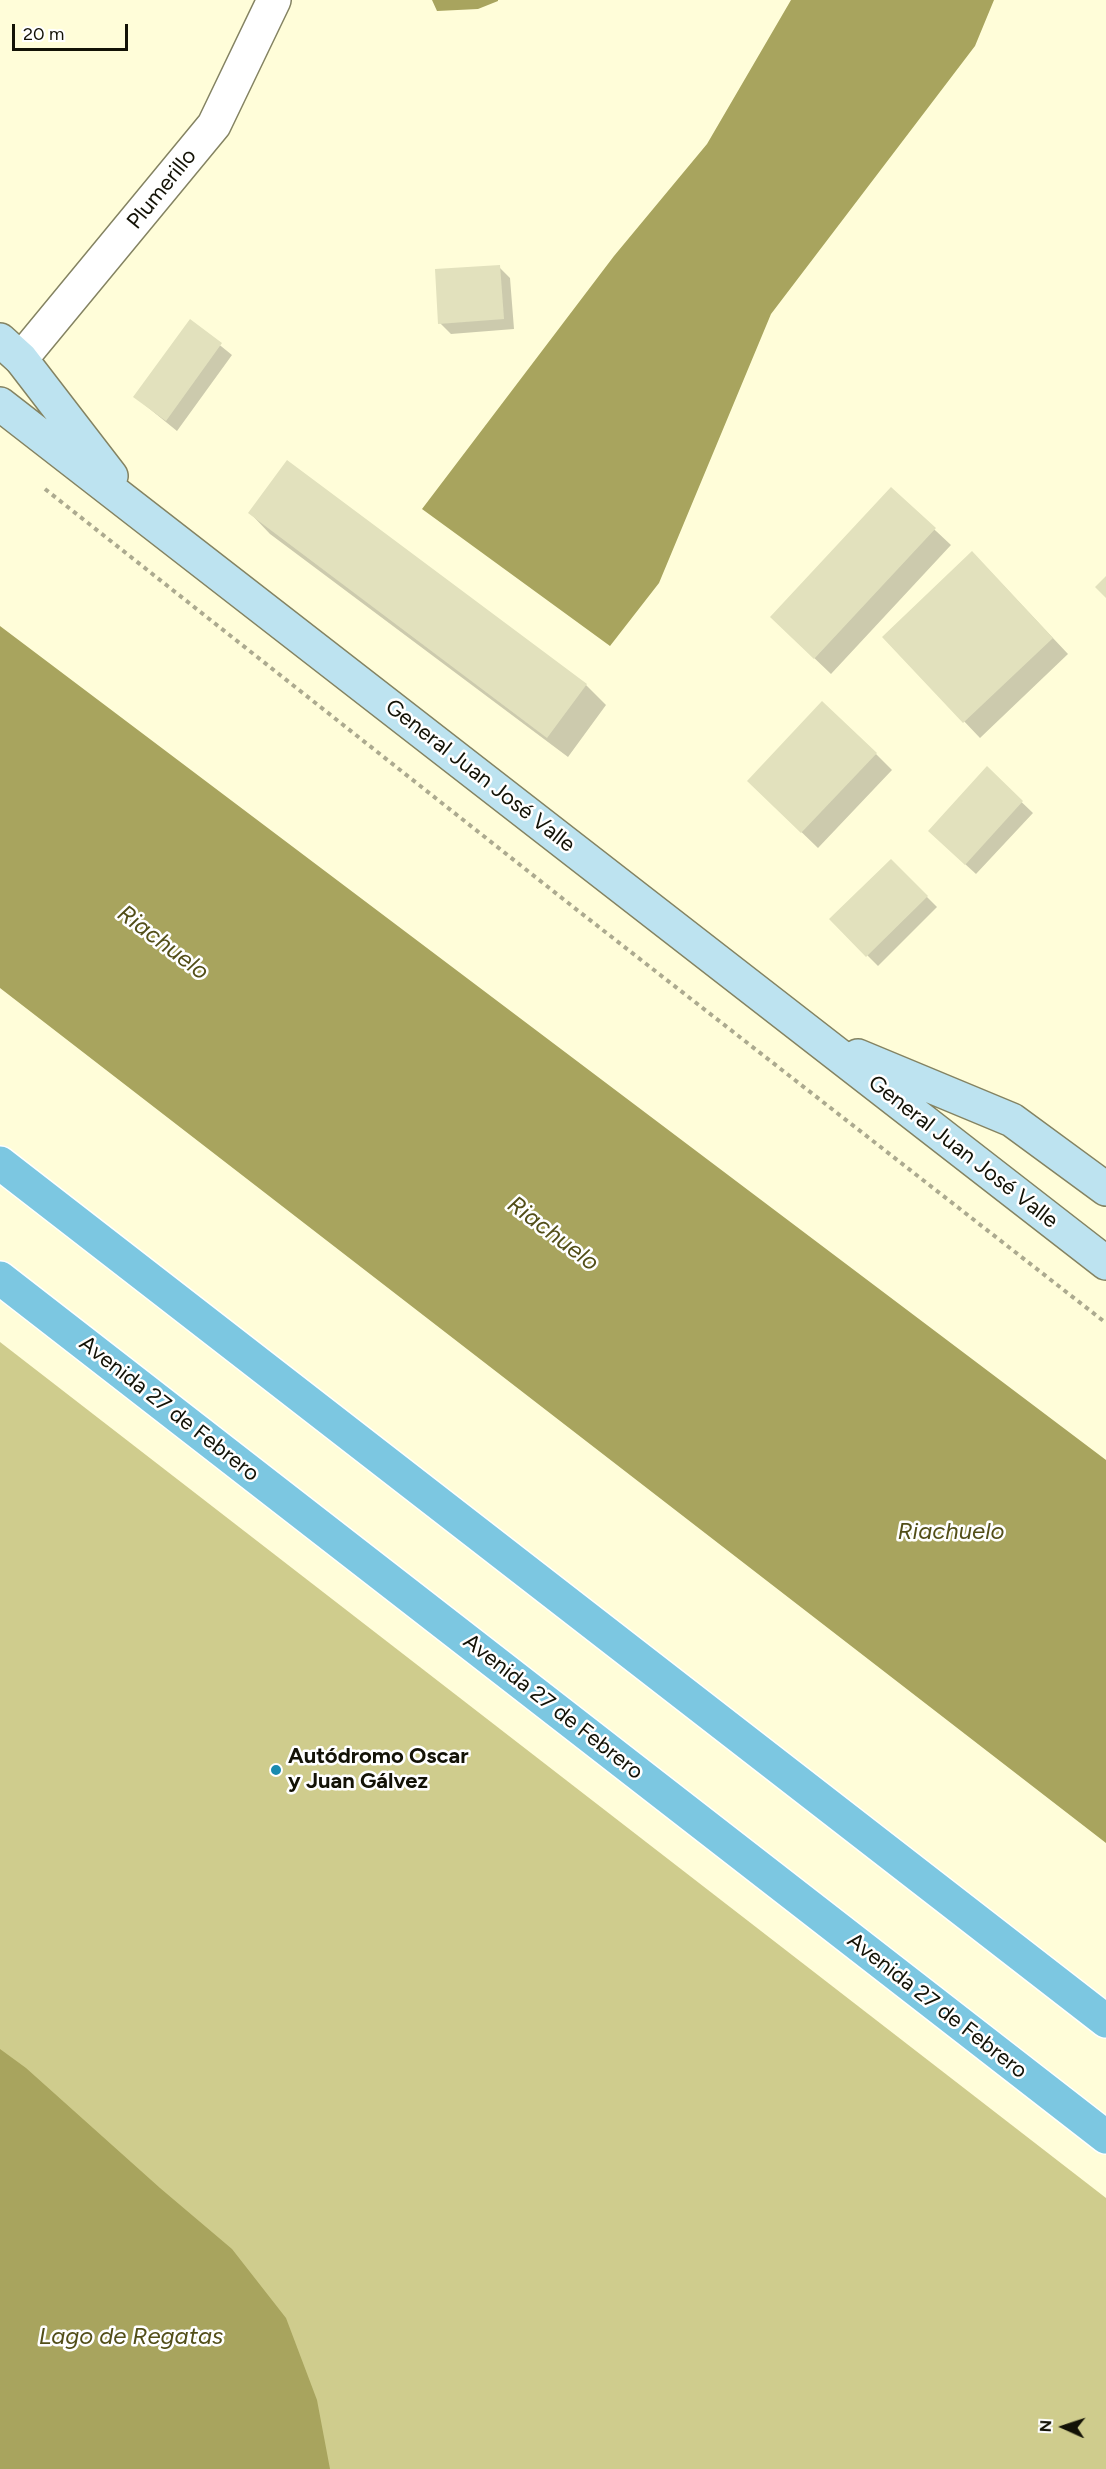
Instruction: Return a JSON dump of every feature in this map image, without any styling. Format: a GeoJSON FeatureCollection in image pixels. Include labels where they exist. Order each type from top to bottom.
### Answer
{"type":"FeatureCollection","features":[{"type":"Feature","properties":{"kind":"main road","name":"General Juan José Valle"},"geometry":{"type":"LineString","coordinates":[[11,350],[140,513]]}},
{"type":"Feature","properties":{"kind":"main road","name":"General Juan José Valle"},"geometry":{"type":"LineString","coordinates":[[0,404],[1106,1263]]}},
{"type":"Feature","properties":{"kind":"main road","name":"General Juan José Valle"},"geometry":{"type":"LineString","coordinates":[[820,1040],[1012,1120],[1106,1189]]}},
{"type":"Feature","properties":{"kind":"main road"},"geometry":{"type":"LineString","coordinates":[[0,1163],[1106,2021]]}},
{"type":"Feature","properties":{"kind":"main road","name":"Avenida 27 de Febrero"},"geometry":{"type":"LineString","coordinates":[[0,1278],[1106,2137]]}},
{"type":"Feature","properties":{"kind":"street","name":"Plumerillo"},"geometry":{"type":"LineString","coordinates":[[11,350],[214,125],[274,0]]}},
{"type":"Feature","properties":{"kind":"path"},"geometry":{"type":"LineString","coordinates":[[37,483],[563,899],[1106,1323]]}},
{"type":"Feature","properties":{"kind":"shaded area","name":"Autódromo Oscar y Juan Gálvez"},"geometry":{"type":"Polygon","coordinates":[[[0,1342],[1106,2198],[1106,2469],[0,2469],[0,1342]]]}},
{"type":"Feature","properties":{"kind":"water"},"geometry":{"type":"Polygon","coordinates":[[[432,0],[498,1],[478,9],[437,11],[432,0]]]}},
{"type":"Feature","properties":{"kind":"water"},"geometry":{"type":"Polygon","coordinates":[[[791,0],[994,0],[975,46],[771,314],[659,583],[610,646],[422,509],[614,256],[707,144],[791,0]]]}},
{"type":"Feature","properties":{"kind":"water","name":"Riachuelo"},"geometry":{"type":"Polygon","coordinates":[[[0,626],[1106,1460],[1106,1843],[0,988],[0,626]]]}},
{"type":"Feature","properties":{"kind":"water","name":"Lago de Regatas"},"geometry":{"type":"Polygon","coordinates":[[[0,2049],[26,2068],[232,2249],[286,2318],[317,2400],[330,2469],[0,2469],[0,2049]]]}},
{"type":"Feature","properties":{"kind":"building"},"geometry":{"type":"Polygon","coordinates":[[[500,265],[504,319],[438,324],[435,269],[500,265]]]}},
{"type":"Feature","properties":{"kind":"building"},"geometry":{"type":"Polygon","coordinates":[[[190,319],[222,343],[166,421],[133,397],[190,319]]]}},
{"type":"Feature","properties":{"kind":"building"},"geometry":{"type":"Polygon","coordinates":[[[287,460],[587,684],[547,738],[248,513],[287,460]]]}},
{"type":"Feature","properties":{"kind":"building"},"geometry":{"type":"Polygon","coordinates":[[[891,487],[936,528],[814,659],[770,617],[891,487]]]}},
{"type":"Feature","properties":{"kind":"building"},"geometry":{"type":"Polygon","coordinates":[[[972,551],[1053,638],[963,723],[882,637],[972,551]]]}},
{"type":"Feature","properties":{"kind":"building"},"geometry":{"type":"Polygon","coordinates":[[[1106,576],[1106,598],[1095,587],[1106,576]]]}},
{"type":"Feature","properties":{"kind":"building"},"geometry":{"type":"Polygon","coordinates":[[[822,701],[877,753],[801,833],[747,781],[822,701]]]}},
{"type":"Feature","properties":{"kind":"building"},"geometry":{"type":"Polygon","coordinates":[[[987,766],[1023,801],[965,865],[928,831],[987,766]]]}},
{"type":"Feature","properties":{"kind":"building"},"geometry":{"type":"Polygon","coordinates":[[[891,859],[928,896],[866,957],[829,919],[891,859]]]}},
{"type":"Feature","properties":{"kind":"place","name":"Autódromo Oscar y Juan Gálvez"},"geometry":{"type":"Point","coordinates":[276,1770]}}]}
